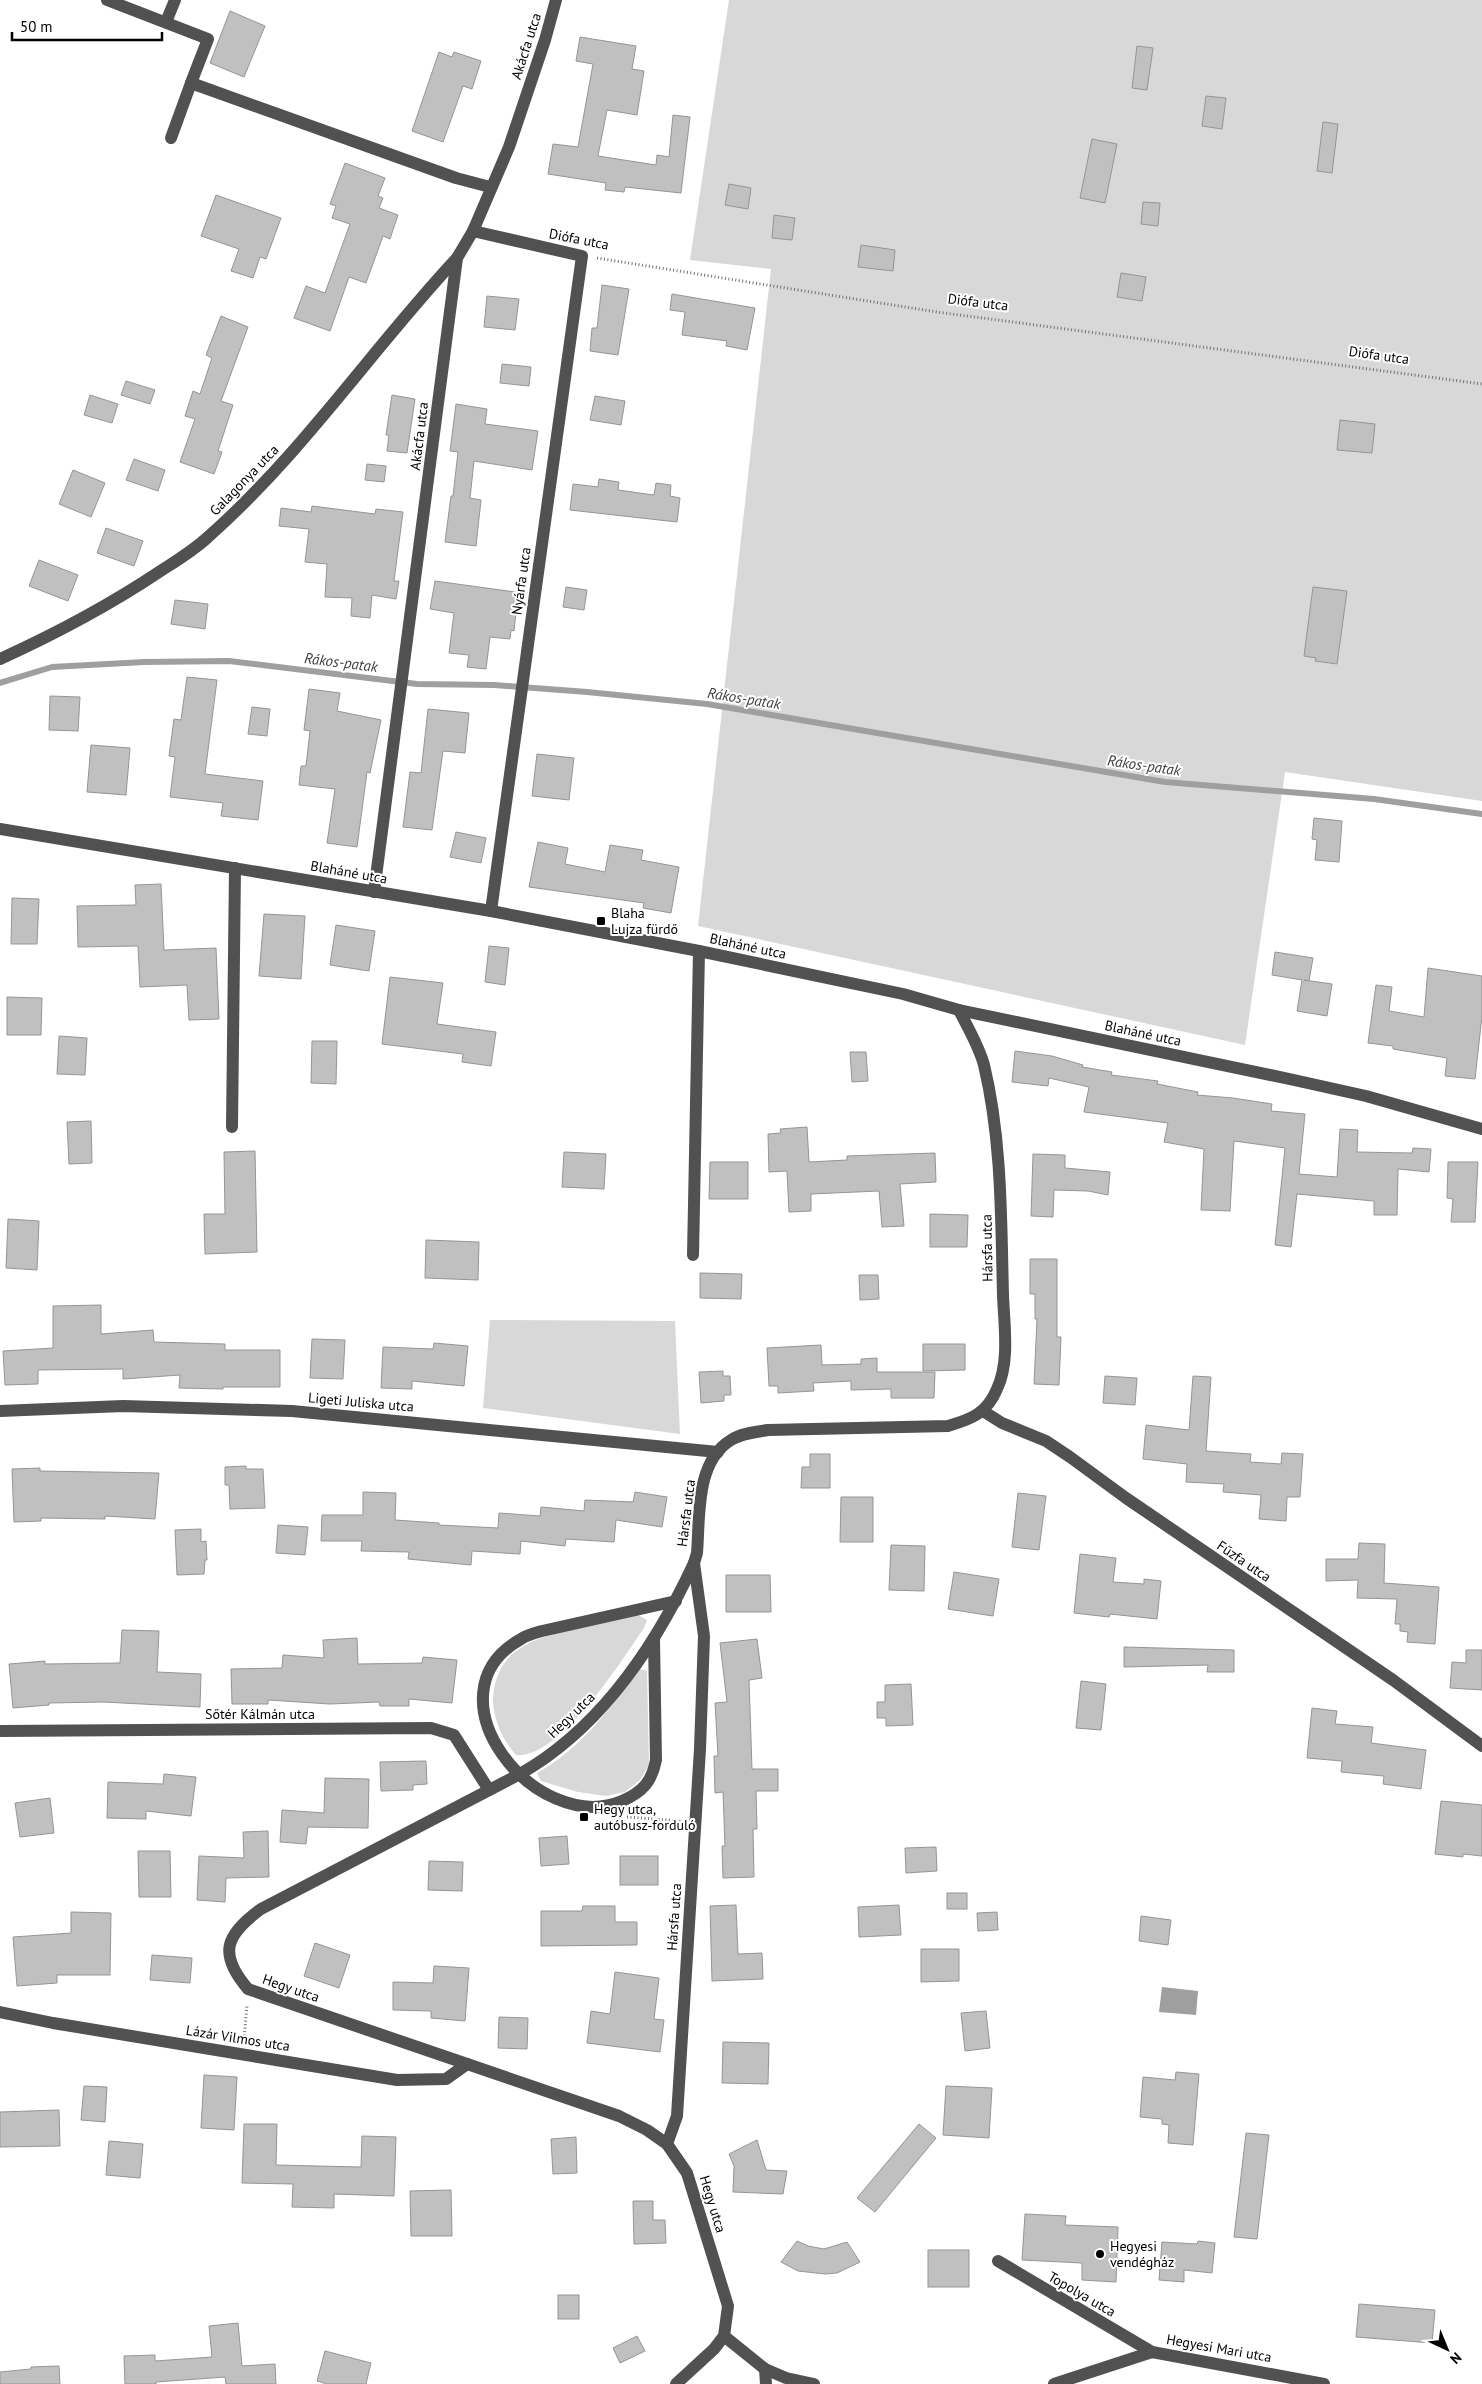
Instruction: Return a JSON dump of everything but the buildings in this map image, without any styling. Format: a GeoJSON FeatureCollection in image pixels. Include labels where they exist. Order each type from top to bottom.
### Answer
{"type":"FeatureCollection","features":[{"type":"Feature","properties":{"kind":"street"},"geometry":{"type":"LineString","coordinates":[[107,0],[208,39],[171,138]]}},
{"type":"Feature","properties":{"kind":"street"},"geometry":{"type":"LineString","coordinates":[[166,22],[175,0]]}},
{"type":"Feature","properties":{"kind":"street","name":"Akácfa utca"},"geometry":{"type":"LineString","coordinates":[[374,892],[457,258],[473,231],[490,187],[509,147],[545,40],[556,0]]}},
{"type":"Feature","properties":{"kind":"street"},"geometry":{"type":"LineString","coordinates":[[191,83],[456,178],[490,187]]}},
{"type":"Feature","properties":{"kind":"street","name":"Diófa utca"},"geometry":{"type":"LineString","coordinates":[[473,231],[582,256]]}},
{"type":"Feature","properties":{"kind":"street","name":"Nyárfa utca"},"geometry":{"type":"LineString","coordinates":[[491,911],[582,256]]}},
{"type":"Feature","properties":{"kind":"street","name":"Galagonya utca"},"geometry":{"type":"LineString","coordinates":[[0,659],[110,604],[207,538],[278,468],[334,405],[422,296],[457,258]]}},
{"type":"Feature","properties":{"kind":"street","name":"Blaháné utca"},"geometry":{"type":"LineString","coordinates":[[0,828],[491,911],[699,951],[903,994],[959,1010],[1366,1096],[1482,1129]]}},
{"type":"Feature","properties":{"kind":"street"},"geometry":{"type":"LineString","coordinates":[[232,1127],[235,868]]}},
{"type":"Feature","properties":{"kind":"street"},"geometry":{"type":"LineString","coordinates":[[694,1254],[699,951]]}},
{"type":"Feature","properties":{"kind":"street","name":"Hársfa utca"},"geometry":{"type":"LineString","coordinates":[[667,2144],[678,2116],[704,1636],[694,1562],[697,1553],[703,1486],[708,1469],[718,1452],[731,1440],[747,1434],[768,1430],[948,1426],[984,1411],[998,1389],[1003,1354],[1001,1204],[996,1140],[983,1064],[959,1010]]}},
{"type":"Feature","properties":{"kind":"street","name":"Ligeti Juliska utca"},"geometry":{"type":"LineString","coordinates":[[0,1410],[123,1406],[292,1411],[718,1452]]}},
{"type":"Feature","properties":{"kind":"street","name":"Fűzfa utca"},"geometry":{"type":"LineString","coordinates":[[984,1411],[1016,1430],[1046,1441],[1070,1457],[1126,1498],[1393,1680],[1482,1746]]}},
{"type":"Feature","properties":{"kind":"street","name":"Hegy utca"},"geometry":{"type":"LineString","coordinates":[[694,1562],[676,1601],[654,1639],[609,1698],[583,1728],[557,1750],[520,1774],[261,1909],[246,1920],[235,1933],[229,1945],[229,1960],[236,1976],[248,1990],[619,2116],[647,2130],[667,2144],[684,2168],[693,2188],[728,2306],[724,2336]]}},
{"type":"Feature","properties":{"kind":"street"},"geometry":{"type":"LineString","coordinates":[[654,1639],[656,1760],[653,1776],[643,1788],[630,1798],[615,1804],[587,1807],[559,1800],[539,1791],[499,1751],[488,1730],[484,1713],[485,1680],[492,1666],[502,1653],[521,1639],[542,1631],[676,1601]]}},
{"type":"Feature","properties":{"kind":"street","name":"Sőtér Kálmán utca"},"geometry":{"type":"LineString","coordinates":[[0,1730],[431,1728],[454,1735],[489,1790]]}},
{"type":"Feature","properties":{"kind":"street","name":"Lázár Vilmos utca"},"geometry":{"type":"LineString","coordinates":[[0,2012],[398,2080],[446,2079],[467,2064]]}},
{"type":"Feature","properties":{"kind":"street","name":"Topolya utca"},"geometry":{"type":"LineString","coordinates":[[998,2261],[1152,2352]]}},
{"type":"Feature","properties":{"kind":"street"},"geometry":{"type":"LineString","coordinates":[[676,2384],[699,2364],[724,2336],[765,2368],[786,2378],[814,2384]]}},
{"type":"Feature","properties":{"kind":"street","name":"Hegyesi Mari utca"},"geometry":{"type":"LineString","coordinates":[[1054,2384],[1152,2352],[1324,2384]]}},
{"type":"Feature","properties":{"kind":"street"},"geometry":{"type":"LineString","coordinates":[[765,2368],[766,2384]]}},
{"type":"Feature","properties":{"kind":"path","name":"Diófa utca"},"geometry":{"type":"LineString","coordinates":[[582,256],[937,312],[1482,384]]}},
{"type":"Feature","properties":{"kind":"path"},"geometry":{"type":"LineString","coordinates":[[625,1816],[695,1822]]}},
{"type":"Feature","properties":{"kind":"path"},"geometry":{"type":"LineString","coordinates":[[243,2054],[248,1990]]}},
{"type":"Feature","properties":{"kind":"shaded area"},"geometry":{"type":"Polygon","coordinates":[[[729,0],[1482,0],[1482,801],[1285,772],[1245,1045],[698,926],[771,269],[690,260],[729,0]]]}},
{"type":"Feature","properties":{"kind":"shaded area"},"geometry":{"type":"Polygon","coordinates":[[[490,1320],[675,1321],[680,1434],[483,1408],[490,1320]]]}},
{"type":"Feature","properties":{"kind":"shaded area"},"geometry":{"type":"Polygon","coordinates":[[[638,1615],[647,1620],[644,1628],[588,1705],[551,1742],[533,1752],[516,1755],[500,1729],[493,1707],[496,1681],[502,1667],[510,1656],[533,1641],[547,1636],[638,1615]]]}},
{"type":"Feature","properties":{"kind":"shaded area"},"geometry":{"type":"Polygon","coordinates":[[[640,1669],[647,1671],[649,1765],[640,1780],[625,1792],[606,1796],[578,1792],[541,1781],[537,1773],[567,1752],[594,1727],[640,1669]]]}},
{"type":"Feature","properties":{"kind":"shaded area"},"geometry":{"type":"Polygon","coordinates":[[[1162,1987],[1198,1991],[1196,2015],[1159,2012],[1162,1987]]]}},
{"type":"Feature","properties":{"kind":"waterway","name":"Rákos-patak"},"geometry":{"type":"LineString","coordinates":[[0,683],[52,667],[144,662],[229,661],[417,684],[494,685],[587,692],[707,704],[1165,782],[1374,799],[1482,814]]}},
{"type":"Feature","properties":{"kind":"place","name":"Blaha Lujza fürdő"},"geometry":{"type":"Point","coordinates":[601,921]}},
{"type":"Feature","properties":{"kind":"place","name":"Hegy utca, autóbusz-forduló"},"geometry":{"type":"Point","coordinates":[584,1817]}},
{"type":"Feature","properties":{"kind":"place","name":"Hegyesi vendégház"},"geometry":{"type":"Point","coordinates":[1100,2254]}}]}
